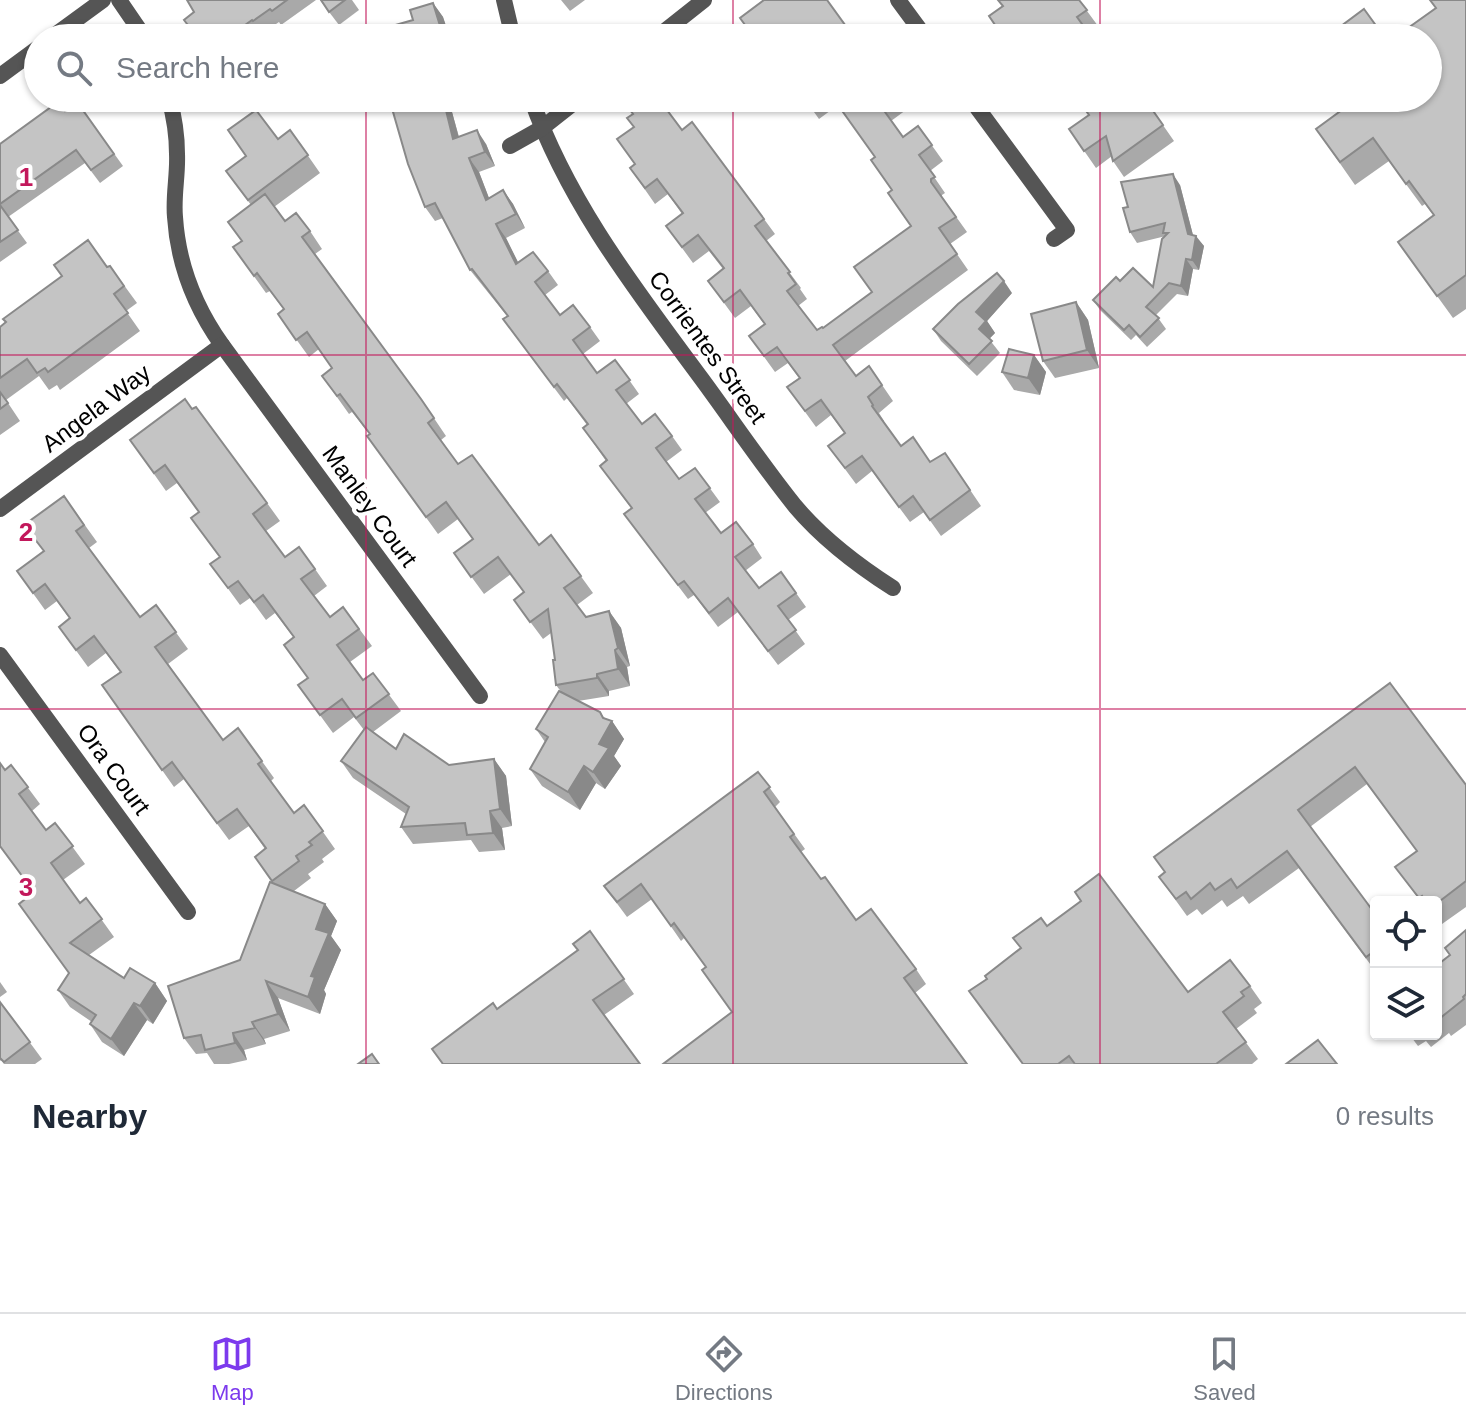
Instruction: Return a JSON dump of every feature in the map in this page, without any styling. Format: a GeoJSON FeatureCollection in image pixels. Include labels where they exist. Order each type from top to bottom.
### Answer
{"type":"FeatureCollection","features":[{"type":"Feature","properties":{"kind":"street"},"geometry":{"type":"LineString","coordinates":[[70,24],[103,0]]}},
{"type":"Feature","properties":{"kind":"street"},"geometry":{"type":"LineString","coordinates":[[119,0],[135,24]]}},
{"type":"Feature","properties":{"kind":"street"},"geometry":{"type":"LineString","coordinates":[[504,0],[510,24]]}},
{"type":"Feature","properties":{"kind":"street"},"geometry":{"type":"LineString","coordinates":[[674,24],[704,0]]}},
{"type":"Feature","properties":{"kind":"street"},"geometry":{"type":"LineString","coordinates":[[898,0],[916,24]]}},
{"type":"Feature","properties":{"kind":"street"},"geometry":{"type":"LineString","coordinates":[[0,76],[24,58]]}},
{"type":"Feature","properties":{"kind":"street","name":"Manley Court"},"geometry":{"type":"LineString","coordinates":[[173,112],[177,154],[175,216],[181,259],[192,293],[210,328],[480,696]]}},
{"type":"Feature","properties":{"kind":"street","name":"Corrientes Street"},"geometry":{"type":"LineString","coordinates":[[536,112],[563,174],[593,228],[796,507],[833,544],[893,588]]}},
{"type":"Feature","properties":{"kind":"street"},"geometry":{"type":"LineString","coordinates":[[510,146],[562,112]]}},
{"type":"Feature","properties":{"kind":"street"},"geometry":{"type":"LineString","coordinates":[[980,112],[1067,230],[1054,239]]}},
{"type":"Feature","properties":{"kind":"street","name":"Angela Way"},"geometry":{"type":"LineString","coordinates":[[0,509],[222,345]]}},
{"type":"Feature","properties":{"kind":"street","name":"Ora Court"},"geometry":{"type":"LineString","coordinates":[[0,655],[188,912]]}},
{"type":"Feature","properties":{"kind":"building"},"geometry":{"type":"Polygon","coordinates":[[[187,0],[287,0],[246,24],[187,24],[184,20],[194,12],[187,0]]]}},
{"type":"Feature","properties":{"kind":"building"},"geometry":{"type":"Polygon","coordinates":[[[321,0],[345,0],[329,12],[321,0]]]}},
{"type":"Feature","properties":{"kind":"building"},"geometry":{"type":"Polygon","coordinates":[[[764,0],[827,0],[844,24],[744,24],[740,18],[764,0]]]}},
{"type":"Feature","properties":{"kind":"building"},"geometry":{"type":"Polygon","coordinates":[[[998,0],[1079,0],[1087,10],[1077,17],[1082,24],[994,24],[989,16],[1003,6],[998,0]]]}},
{"type":"Feature","properties":{"kind":"building"},"geometry":{"type":"Polygon","coordinates":[[[1430,0],[1466,0],[1466,275],[1437,296],[1398,242],[1434,215],[1409,181],[1406,184],[1373,138],[1340,162],[1316,129],[1339,112],[1442,112],[1442,24],[1414,24],[1436,8],[1430,0]]]}},
{"type":"Feature","properties":{"kind":"building"},"geometry":{"type":"Polygon","coordinates":[[[433,3],[439,24],[399,24],[413,20],[410,10],[433,3]]]}},
{"type":"Feature","properties":{"kind":"building"},"geometry":{"type":"Polygon","coordinates":[[[1364,9],[1375,24],[1344,24],[1364,9]]]}},
{"type":"Feature","properties":{"kind":"building"},"geometry":{"type":"Polygon","coordinates":[[[44,112],[84,112],[114,154],[91,170],[76,150],[0,204],[0,144],[44,112]]]}},
{"type":"Feature","properties":{"kind":"building"},"geometry":{"type":"Polygon","coordinates":[[[258,112],[278,139],[290,130],[308,155],[248,200],[226,171],[246,156],[228,130],[258,112]]]}},
{"type":"Feature","properties":{"kind":"building"},"geometry":{"type":"Polygon","coordinates":[[[393,112],[446,112],[453,139],[477,130],[485,152],[469,158],[486,200],[503,190],[516,214],[496,224],[516,264],[533,252],[548,271],[535,282],[560,315],[573,305],[590,327],[573,340],[597,373],[615,360],[630,380],[616,390],[642,424],[655,414],[672,436],[656,448],[679,479],[695,468],[710,488],[695,499],[721,533],[736,522],[753,544],[735,557],[759,588],[781,572],[796,593],[778,606],[796,630],[768,651],[728,598],[709,613],[684,581],[678,585],[624,514],[632,508],[600,466],[607,460],[583,428],[588,424],[557,384],[554,387],[503,319],[508,316],[470,270],[435,203],[425,207],[393,112]]]}},
{"type":"Feature","properties":{"kind":"building"},"geometry":{"type":"Polygon","coordinates":[[[632,112],[668,112],[682,130],[692,122],[764,219],[755,226],[790,272],[796,284],[787,291],[817,330],[872,292],[854,267],[911,226],[888,193],[892,190],[871,160],[875,157],[843,112],[885,112],[903,137],[918,126],[932,145],[919,155],[935,177],[931,182],[956,217],[939,228],[957,254],[833,345],[856,376],[869,366],[882,385],[868,397],[901,446],[913,437],[930,462],[945,453],[970,490],[930,520],[913,496],[899,507],[862,456],[845,468],[828,446],[845,433],[821,400],[805,411],[787,387],[800,378],[777,347],[764,356],[749,336],[765,324],[740,290],[724,302],[708,281],[724,268],[698,235],[682,247],[666,226],[683,213],[657,179],[645,188],[630,168],[635,164],[617,139],[634,127],[627,118],[632,112]]]}},
{"type":"Feature","properties":{"kind":"building"},"geometry":{"type":"Polygon","coordinates":[[[1087,112],[1154,112],[1163,125],[1113,161],[1106,136],[1084,151],[1069,129],[1089,115],[1087,112]]]}},
{"type":"Feature","properties":{"kind":"building"},"geometry":{"type":"Polygon","coordinates":[[[1173,174],[1188,234],[1196,236],[1192,260],[1186,259],[1181,286],[1169,283],[1146,307],[1159,318],[1140,337],[1129,325],[1124,330],[1093,300],[1116,277],[1120,281],[1133,268],[1153,287],[1162,239],[1168,233],[1163,233],[1165,223],[1130,232],[1123,208],[1128,207],[1121,182],[1173,174]]]}},
{"type":"Feature","properties":{"kind":"building"},"geometry":{"type":"Polygon","coordinates":[[[265,194],[285,221],[296,213],[310,231],[302,237],[421,399],[434,418],[428,423],[458,464],[472,455],[539,545],[551,535],[581,576],[564,588],[586,617],[609,611],[618,648],[615,650],[618,669],[597,674],[597,678],[556,685],[548,609],[530,622],[514,600],[524,592],[498,557],[471,577],[454,553],[473,539],[446,502],[426,517],[367,436],[370,434],[322,376],[332,368],[307,332],[296,340],[278,314],[284,309],[233,247],[242,241],[228,222],[265,194]]]}},
{"type":"Feature","properties":{"kind":"building"},"geometry":{"type":"Polygon","coordinates":[[[0,205],[18,230],[0,242],[0,205]]]}},
{"type":"Feature","properties":{"kind":"building"},"geometry":{"type":"Polygon","coordinates":[[[88,240],[124,286],[114,294],[128,313],[48,372],[45,368],[37,373],[27,359],[0,378],[0,327],[6,322],[3,319],[62,276],[54,265],[88,240]]]}},
{"type":"Feature","properties":{"kind":"building"},"geometry":{"type":"Polygon","coordinates":[[[997,273],[1004,281],[976,312],[986,321],[979,329],[992,341],[969,364],[933,329],[997,273]]]}},
{"type":"Feature","properties":{"kind":"building"},"geometry":{"type":"Polygon","coordinates":[[[1076,302],[1087,350],[1043,361],[1031,314],[1076,302]]]}},
{"type":"Feature","properties":{"kind":"building"},"geometry":{"type":"Polygon","coordinates":[[[1009,349],[1034,355],[1028,378],[1002,372],[1009,349]]]}},
{"type":"Feature","properties":{"kind":"building"},"geometry":{"type":"Polygon","coordinates":[[[0,392],[8,403],[0,409],[0,392]]]}},
{"type":"Feature","properties":{"kind":"building"},"geometry":{"type":"Polygon","coordinates":[[[185,399],[192,409],[196,407],[267,503],[253,514],[285,557],[299,547],[315,569],[301,579],[330,617],[343,607],[359,629],[337,645],[363,680],[373,673],[389,694],[356,718],[342,699],[320,715],[298,685],[308,678],[284,645],[294,637],[263,595],[254,602],[238,581],[228,588],[210,564],[220,557],[191,518],[199,512],[165,465],[154,473],[130,440],[185,399]]]}},
{"type":"Feature","properties":{"kind":"building"},"geometry":{"type":"Polygon","coordinates":[[[64,496],[84,525],[76,531],[140,617],[156,605],[176,632],[155,647],[223,740],[238,728],[262,761],[258,764],[294,813],[304,805],[323,831],[309,842],[312,845],[296,856],[299,861],[272,881],[255,857],[266,848],[237,809],[217,823],[172,762],[162,770],[102,685],[121,672],[94,636],[76,650],[59,627],[70,618],[45,584],[33,593],[17,571],[44,551],[24,525],[64,496]]]}},
{"type":"Feature","properties":{"kind":"building"},"geometry":{"type":"Polygon","coordinates":[[[1390,683],[1466,785],[1466,881],[1442,899],[1442,896],[1417,896],[1395,867],[1417,851],[1355,767],[1298,810],[1370,907],[1370,954],[1366,957],[1287,851],[1237,888],[1231,879],[1215,890],[1210,883],[1191,899],[1186,892],[1176,899],[1159,877],[1165,872],[1154,857],[1390,683]]]}},
{"type":"Feature","properties":{"kind":"building"},"geometry":{"type":"Polygon","coordinates":[[[559,691],[612,721],[599,744],[609,748],[593,772],[584,766],[568,792],[530,769],[548,737],[536,729],[559,691]]]}},
{"type":"Feature","properties":{"kind":"building"},"geometry":{"type":"Polygon","coordinates":[[[366,727],[396,749],[404,734],[449,765],[494,759],[500,809],[490,811],[493,833],[467,835],[465,823],[401,827],[409,807],[341,761],[366,727]]]}},
{"type":"Feature","properties":{"kind":"building"},"geometry":{"type":"Polygon","coordinates":[[[0,763],[5,770],[11,765],[28,787],[19,794],[46,830],[55,823],[73,846],[51,863],[80,903],[86,898],[102,919],[70,943],[124,978],[130,968],[155,983],[140,1006],[134,1003],[111,1039],[90,1024],[96,1015],[58,990],[69,973],[19,904],[34,892],[0,846],[0,763]]]}},
{"type":"Feature","properties":{"kind":"building"},"geometry":{"type":"Polygon","coordinates":[[[758,772],[770,787],[764,792],[794,834],[790,837],[821,879],[825,877],[856,920],[871,909],[916,969],[904,978],[967,1064],[663,1064],[732,1012],[702,970],[706,967],[641,884],[617,902],[604,886],[758,772]]]}},
{"type":"Feature","properties":{"kind":"building"},"geometry":{"type":"Polygon","coordinates":[[[1099,874],[1188,992],[1230,960],[1250,986],[1241,992],[1244,996],[1223,1012],[1246,1042],[1216,1064],[1075,1064],[1069,1056],[1058,1064],[1023,1064],[969,991],[1021,948],[1013,938],[1041,918],[1047,926],[1081,901],[1075,892],[1099,874]]]}},
{"type":"Feature","properties":{"kind":"building"},"geometry":{"type":"Polygon","coordinates":[[[270,882],[325,904],[316,929],[329,933],[311,976],[315,977],[308,997],[266,981],[278,1014],[252,1022],[255,1028],[233,1033],[235,1043],[205,1050],[201,1035],[184,1038],[168,986],[240,960],[270,882]]]}},
{"type":"Feature","properties":{"kind":"building"},"geometry":{"type":"Polygon","coordinates":[[[1466,930],[1466,994],[1442,1017],[1442,961],[1450,955],[1445,948],[1466,930]]]}},
{"type":"Feature","properties":{"kind":"building"},"geometry":{"type":"Polygon","coordinates":[[[590,931],[624,979],[593,1000],[640,1064],[443,1064],[432,1049],[493,1003],[497,1009],[578,950],[573,944],[590,931]]]}},
{"type":"Feature","properties":{"kind":"building"},"geometry":{"type":"Polygon","coordinates":[[[0,1002],[30,1042],[4,1062],[0,1058],[0,1002]]]}},
{"type":"Feature","properties":{"kind":"building"},"geometry":{"type":"Polygon","coordinates":[[[1318,1040],[1337,1064],[1286,1064],[1318,1040]]]}},
{"type":"Feature","properties":{"kind":"building"},"geometry":{"type":"Polygon","coordinates":[[[372,1054],[379,1064],[358,1064],[372,1054]]]}}]}
